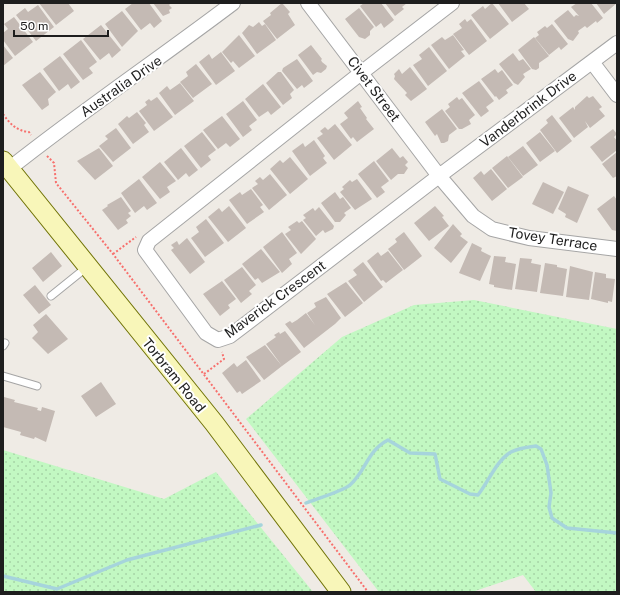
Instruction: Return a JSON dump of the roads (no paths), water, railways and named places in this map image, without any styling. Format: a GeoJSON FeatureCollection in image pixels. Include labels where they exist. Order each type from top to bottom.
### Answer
{"type":"FeatureCollection","features":[{"type":"Feature","properties":{"kind":"main road","name":"Torbram Road"},"geometry":{"type":"LineString","coordinates":[[5,168],[88,267],[214,424],[341,592]]}},
{"type":"Feature","properties":{"kind":"street","name":"Australia Drive"},"geometry":{"type":"LineString","coordinates":[[5,168],[158,60],[233,3]]}},
{"type":"Feature","properties":{"kind":"street","name":"Civet Street"},"geometry":{"type":"LineString","coordinates":[[308,3],[439,176]]}},
{"type":"Feature","properties":{"kind":"street"},"geometry":{"type":"LineString","coordinates":[[361,73],[452,3]]}},
{"type":"Feature","properties":{"kind":"street","name":"Vanderbrink Drive"},"geometry":{"type":"LineString","coordinates":[[439,176],[617,43]]}},
{"type":"Feature","properties":{"kind":"street"},"geometry":{"type":"LineString","coordinates":[[592,62],[617,95]]}},
{"type":"Feature","properties":{"kind":"street","name":"Maverick Crescent"},"geometry":{"type":"LineString","coordinates":[[361,73],[149,242],[145,250],[206,334],[218,340],[230,336],[439,176]]}},
{"type":"Feature","properties":{"kind":"street","name":"Tovey Terrace"},"geometry":{"type":"LineString","coordinates":[[439,176],[473,216],[492,228],[529,238],[617,249]]}},
{"type":"Feature","properties":{"kind":"lane"},"geometry":{"type":"LineString","coordinates":[[51,296],[88,267]]}},
{"type":"Feature","properties":{"kind":"lane"},"geometry":{"type":"LineString","coordinates":[[3,376],[37,386]]}},
{"type":"Feature","properties":{"kind":"waterway"},"geometry":{"type":"LineString","coordinates":[[306,503],[350,485],[360,474],[375,450],[388,440],[410,453],[435,454],[440,479],[470,494],[478,495],[497,466],[506,456],[511,452],[536,446],[541,449],[547,465],[551,493],[549,507],[552,518],[567,528],[617,533]]}},
{"type":"Feature","properties":{"kind":"waterway"},"geometry":{"type":"LineString","coordinates":[[3,576],[57,589],[127,560],[261,525]]}}]}
